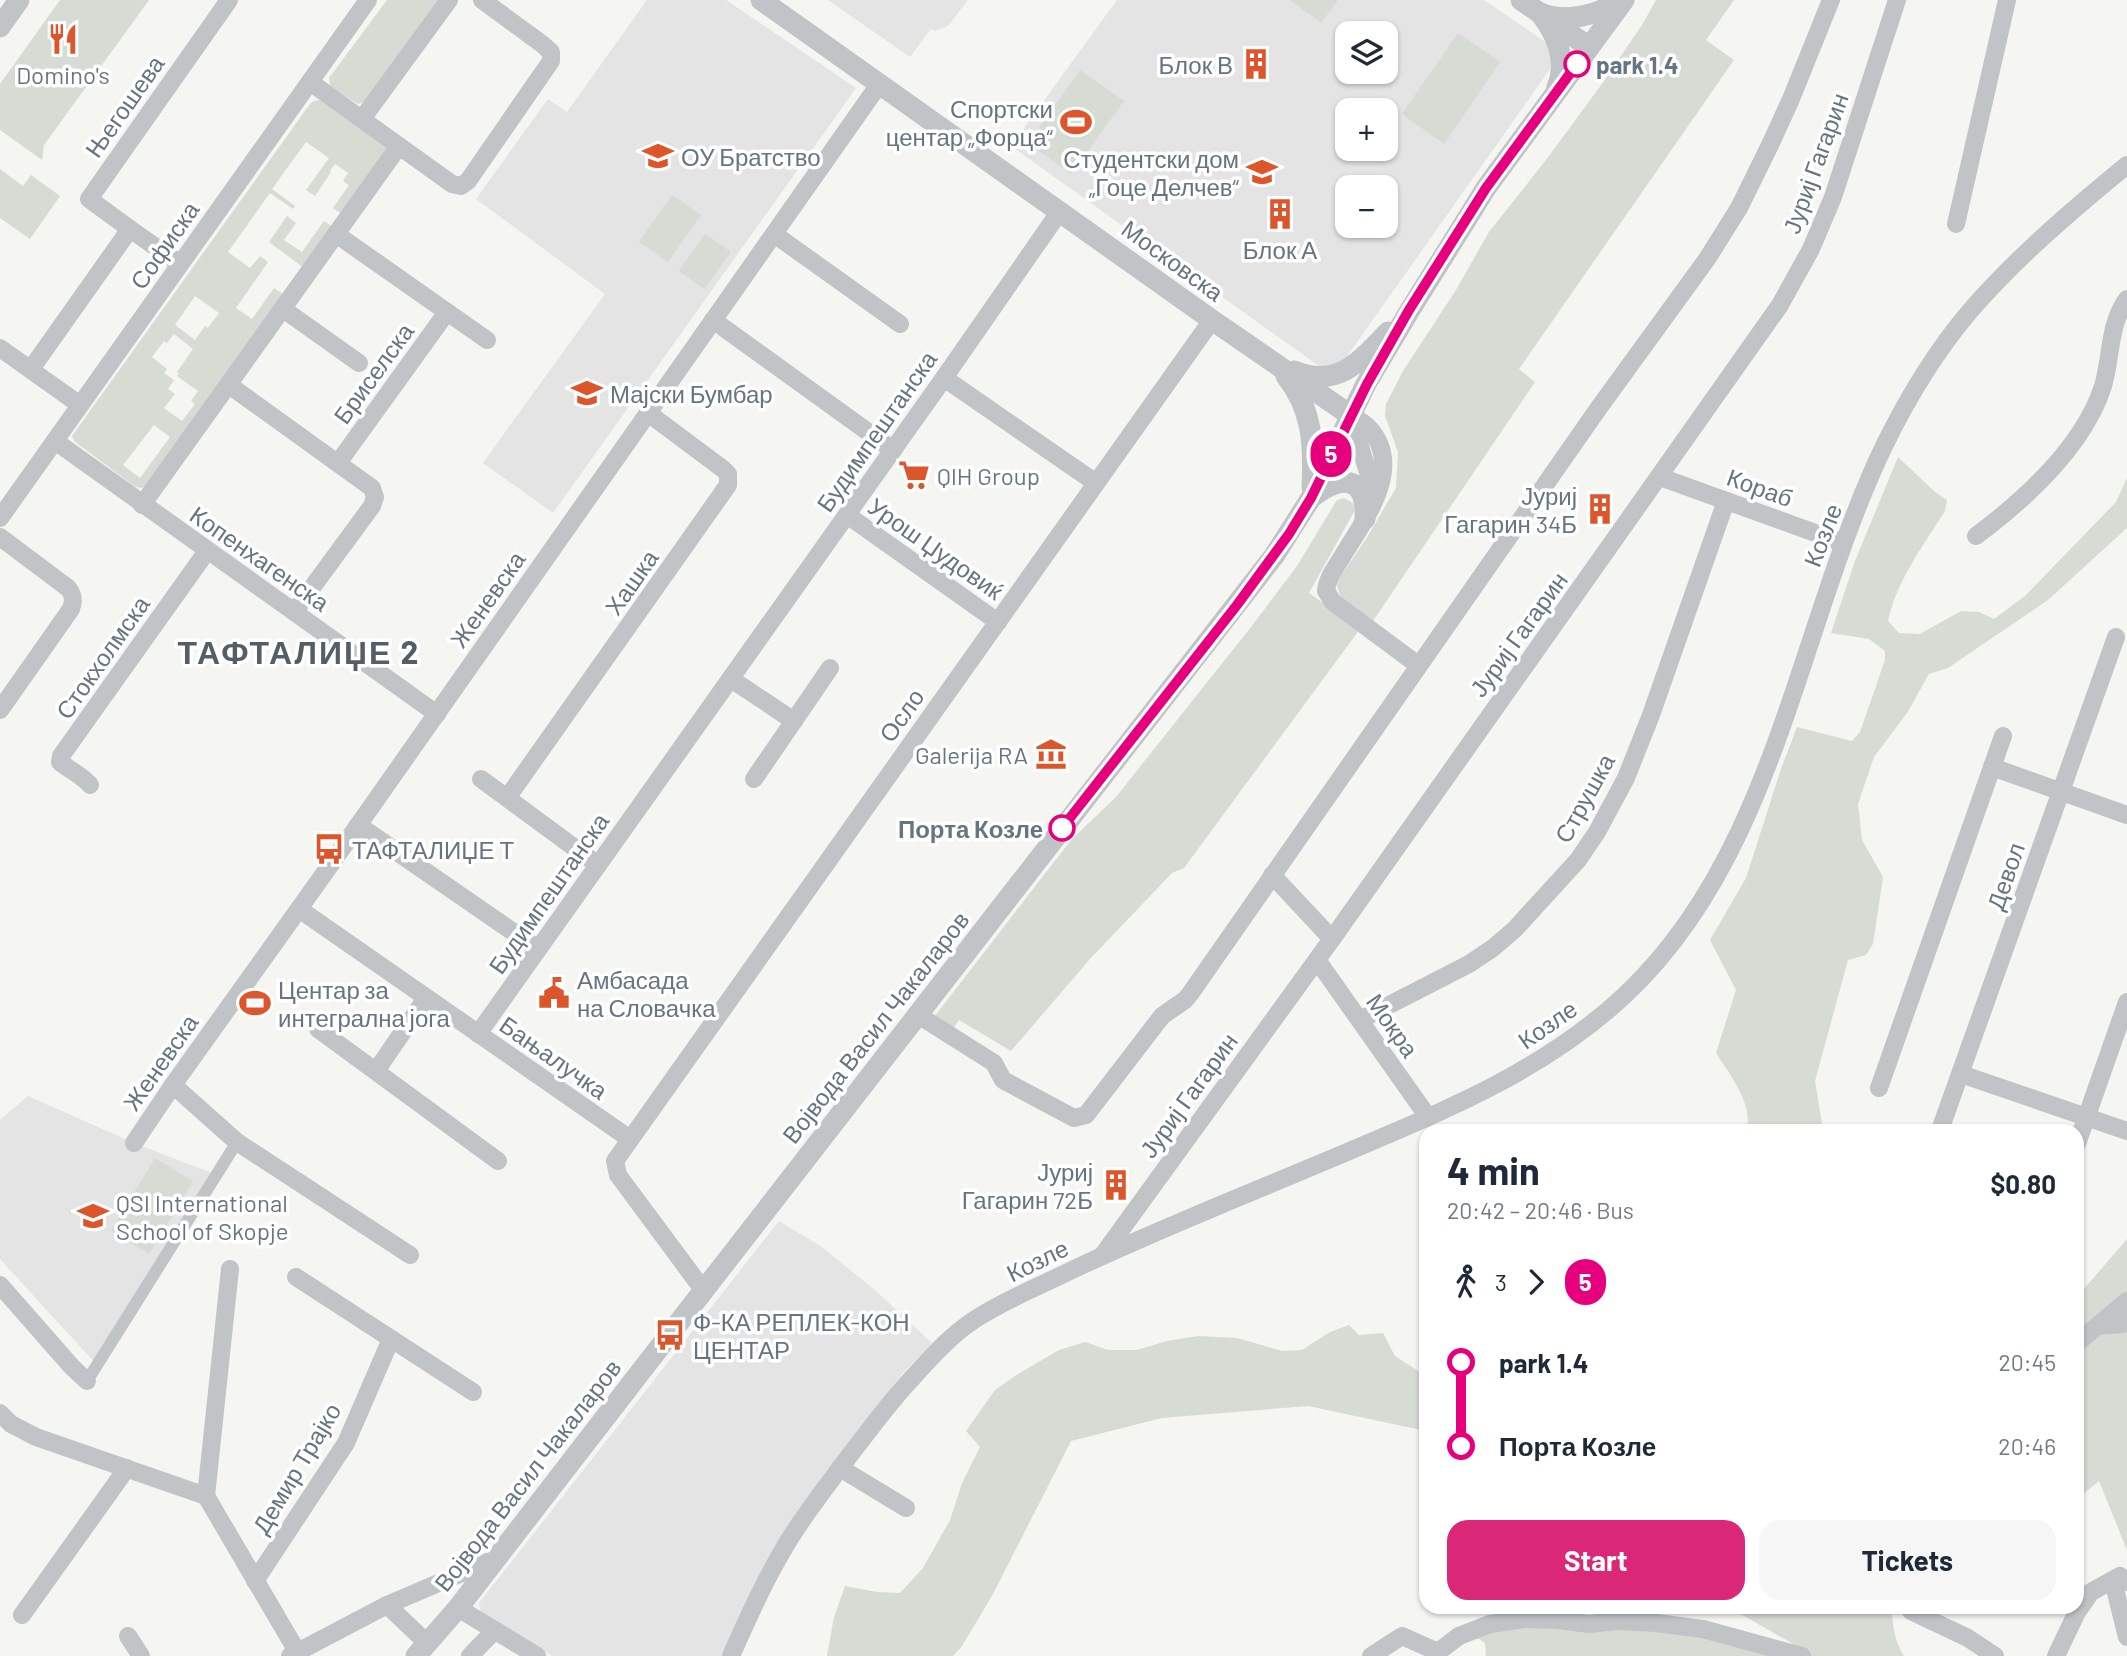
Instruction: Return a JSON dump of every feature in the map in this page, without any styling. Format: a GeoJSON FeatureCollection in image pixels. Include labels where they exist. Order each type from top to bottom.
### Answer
{"type":"FeatureCollection","features":[{"type":"Feature","properties":{"kind":"street"},"geometry":{"type":"LineString","coordinates":[[0,27],[19,0]]}},
{"type":"Feature","properties":{"kind":"street","name":"Његошева"},"geometry":{"type":"LineString","coordinates":[[180,264],[89,199],[229,0]]}},
{"type":"Feature","properties":{"kind":"street","name":"Софиска"},"geometry":{"type":"LineString","coordinates":[[0,518],[368,0]]}},
{"type":"Feature","properties":{"kind":"street"},"geometry":{"type":"LineString","coordinates":[[362,119],[449,0]]}},
{"type":"Feature","properties":{"kind":"street"},"geometry":{"type":"LineString","coordinates":[[310,82],[452,184],[461,186],[468,181],[551,61],[551,52],[542,44],[482,0]]}},
{"type":"Feature","properties":{"kind":"street","name":"Московска"},"geometry":{"type":"LineString","coordinates":[[761,0],[1350,415]]}},
{"type":"Feature","properties":{"kind":"street"},"geometry":{"type":"LineString","coordinates":[[1521,0],[1589,47]]}},
{"type":"Feature","properties":{"kind":"street","name":"Јуриј Гагарин"},"geometry":{"type":"LineString","coordinates":[[918,1015],[994,1063],[1003,1080],[1074,1118],[1086,1115],[1162,1016],[1190,994],[1598,409],[1707,259],[1739,208],[1791,99],[1830,0]]}},
{"type":"Feature","properties":{"kind":"street","name":"Јуриј Гагарин"},"geometry":{"type":"LineString","coordinates":[[1101,1256],[1317,960],[1773,316],[1811,248],[1843,170],[1897,0]]}},
{"type":"Feature","properties":{"kind":"street"},"geometry":{"type":"LineString","coordinates":[[1956,224],[2007,0]]}},
{"type":"Feature","properties":{"kind":"street"},"geometry":{"type":"LineString","coordinates":[[1540,13],[1571,19],[1593,15],[1624,1]]}},
{"type":"Feature","properties":{"kind":"street"},"geometry":{"type":"LineString","coordinates":[[1276,363],[1301,374],[1320,377],[1341,373],[1364,357],[1409,310],[1486,188],[1624,1]]}},
{"type":"Feature","properties":{"kind":"street"},"geometry":{"type":"LineString","coordinates":[[1540,13],[1553,34],[1561,58],[1559,81],[1553,96]]}},
{"type":"Feature","properties":{"kind":"street","name":"Женевска"},"geometry":{"type":"LineString","coordinates":[[134,1143],[880,83]]}},
{"type":"Feature","properties":{"kind":"street"},"geometry":{"type":"LineString","coordinates":[[142,505],[399,146]]}},
{"type":"Feature","properties":{"kind":"street","name":"Козле"},"geometry":{"type":"LineString","coordinates":[[731,1656],[783,1550],[883,1410],[953,1336],[993,1308],[1101,1256],[1428,1117],[1507,1080],[1558,1049],[1627,993],[1675,939],[1720,870],[1747,812],[1796,686],[1843,543],[1882,449],[1905,405],[1966,316],[2005,273],[2127,164]]}},
{"type":"Feature","properties":{"kind":"street","name":"Будимпештанска"},"geometry":{"type":"LineString","coordinates":[[478,1034],[1060,211]]}},
{"type":"Feature","properties":{"kind":"street"},"geometry":{"type":"LineString","coordinates":[[31,369],[130,229]]}},
{"type":"Feature","properties":{"kind":"street","name":"Бриселска"},"geometry":{"type":"LineString","coordinates":[[336,234],[487,340]]}},
{"type":"Feature","properties":{"kind":"street"},"geometry":{"type":"LineString","coordinates":[[774,234],[900,324]]}},
{"type":"Feature","properties":{"kind":"street"},"geometry":{"type":"LineString","coordinates":[[1976,536],[2003,515],[2037,482],[2078,434],[2102,388],[2114,322],[2127,299]]}},
{"type":"Feature","properties":{"kind":"street","name":"Бриселска"},"geometry":{"type":"LineString","coordinates":[[283,309],[359,363]]}},
{"type":"Feature","properties":{"kind":"street","name":"Војвода Васил Чакаларов"},"geometry":{"type":"LineString","coordinates":[[421,1650],[497,1558],[1274,556],[1311,498],[1350,415],[1409,310]]}},
{"type":"Feature","properties":{"kind":"street","name":"Бриселска"},"geometry":{"type":"LineString","coordinates":[[338,463],[447,312]]}},
{"type":"Feature","properties":{"kind":"street"},"geometry":{"type":"LineString","coordinates":[[713,320],[893,450]]}},
{"type":"Feature","properties":{"kind":"street","name":"Осло"},"geometry":{"type":"LineString","coordinates":[[630,1139],[1212,320]]}},
{"type":"Feature","properties":{"kind":"street"},"geometry":{"type":"LineString","coordinates":[[0,348],[80,405]]}},
{"type":"Feature","properties":{"kind":"street"},"geometry":{"type":"LineString","coordinates":[[1276,363],[1301,397],[1309,421],[1313,461],[1311,498]]}},
{"type":"Feature","properties":{"kind":"street"},"geometry":{"type":"LineString","coordinates":[[944,378],[1096,483]]}},
{"type":"Feature","properties":{"kind":"street","name":"Бриселска"},"geometry":{"type":"LineString","coordinates":[[229,385],[372,488],[375,497],[372,506],[294,612]]}},
{"type":"Feature","properties":{"kind":"street","name":"Хашка"},"geometry":{"type":"LineString","coordinates":[[507,798],[729,485],[728,474],[723,469],[648,413]]}},
{"type":"Feature","properties":{"kind":"street"},"geometry":{"type":"LineString","coordinates":[[1350,415],[1373,495],[1368,512],[1328,580],[1327,595],[1418,665]]}},
{"type":"Feature","properties":{"kind":"street","name":"Копенхагенска"},"geometry":{"type":"LineString","coordinates":[[55,441],[437,714]]}},
{"type":"Feature","properties":{"kind":"street","name":"Кораб"},"geometry":{"type":"LineString","coordinates":[[1660,477],[1843,543]]}},
{"type":"Feature","properties":{"kind":"street"},"geometry":{"type":"LineString","coordinates":[[1311,498],[1330,485],[1341,482],[1352,484],[1361,491],[1368,512]]}},
{"type":"Feature","properties":{"kind":"street","name":"Струшка"},"geometry":{"type":"LineString","coordinates":[[1360,1020],[1469,964],[1493,948],[1515,929],[1578,860],[1614,803],[1635,756],[1726,501]]}},
{"type":"Feature","properties":{"kind":"street","name":"Урош Џудовиќ"},"geometry":{"type":"LineString","coordinates":[[847,515],[998,622]]}},
{"type":"Feature","properties":{"kind":"street"},"geometry":{"type":"LineString","coordinates":[[0,537],[68,588],[74,603],[0,710]]}},
{"type":"Feature","properties":{"kind":"street","name":"Стокхолмска"},"geometry":{"type":"LineString","coordinates":[[90,785],[60,762],[61,756],[206,551]]}},
{"type":"Feature","properties":{"kind":"street","name":"Девол"},"geometry":{"type":"LineString","coordinates":[[1942,1124],[2116,637]]}},
{"type":"Feature","properties":{"kind":"street"},"geometry":{"type":"LineString","coordinates":[[754,779],[830,668]]}},
{"type":"Feature","properties":{"kind":"street"},"geometry":{"type":"LineString","coordinates":[[730,678],[794,721]]}},
{"type":"Feature","properties":{"kind":"street","name":"Девол"},"geometry":{"type":"LineString","coordinates":[[1880,1088],[2003,736]]}},
{"type":"Feature","properties":{"kind":"street"},"geometry":{"type":"LineString","coordinates":[[1992,767],[2127,815]]}},
{"type":"Feature","properties":{"kind":"street"},"geometry":{"type":"LineString","coordinates":[[481,779],[598,865]]}},
{"type":"Feature","properties":{"kind":"street"},"geometry":{"type":"LineString","coordinates":[[358,825],[538,949]]}},
{"type":"Feature","properties":{"kind":"street"},"geometry":{"type":"LineString","coordinates":[[1272,875],[1332,939]]}},
{"type":"Feature","properties":{"kind":"street","name":"Бањалучка"},"geometry":{"type":"LineString","coordinates":[[299,909],[630,1139]]}},
{"type":"Feature","properties":{"kind":"street","name":"Мокра"},"geometry":{"type":"LineString","coordinates":[[1317,960],[1428,1117]]}},
{"type":"Feature","properties":{"kind":"street"},"geometry":{"type":"LineString","coordinates":[[376,1071],[426,998]]}},
{"type":"Feature","properties":{"kind":"street"},"geometry":{"type":"LineString","coordinates":[[2084,1125],[2127,1002]]}},
{"type":"Feature","properties":{"kind":"street"},"geometry":{"type":"LineString","coordinates":[[318,1029],[498,1161]]}},
{"type":"Feature","properties":{"kind":"street"},"geometry":{"type":"LineString","coordinates":[[1961,1074],[2127,1130]]}},
{"type":"Feature","properties":{"kind":"street"},"geometry":{"type":"LineString","coordinates":[[173,1085],[237,1142],[410,1255]]}},
{"type":"Feature","properties":{"kind":"street"},"geometry":{"type":"LineString","coordinates":[[630,1139],[615,1161],[618,1175],[704,1291]]}},
{"type":"Feature","properties":{"kind":"street"},"geometry":{"type":"LineString","coordinates":[[0,1285],[87,1381],[237,1142]]}},
{"type":"Feature","properties":{"kind":"street"},"geometry":{"type":"LineString","coordinates":[[0,1413],[11,1424],[36,1437],[206,1496],[230,1269]]}},
{"type":"Feature","properties":{"kind":"street"},"geometry":{"type":"LineString","coordinates":[[296,1277],[472,1392]]}},
{"type":"Feature","properties":{"kind":"street"},"geometry":{"type":"LineString","coordinates":[[2084,1337],[2127,1301]]}},
{"type":"Feature","properties":{"kind":"street"},"geometry":{"type":"LineString","coordinates":[[2098,1326],[2127,1322]]}},
{"type":"Feature","properties":{"kind":"street","name":"Демир Трајко"},"geometry":{"type":"LineString","coordinates":[[255,1581],[346,1443],[391,1339]]}},
{"type":"Feature","properties":{"kind":"street"},"geometry":{"type":"LineString","coordinates":[[22,1615],[127,1468]]}},
{"type":"Feature","properties":{"kind":"street"},"geometry":{"type":"LineString","coordinates":[[840,1468],[906,1508]]}},
{"type":"Feature","properties":{"kind":"street","name":"Демир Трајко"},"geometry":{"type":"LineString","coordinates":[[206,1496],[294,1654]]}},
{"type":"Feature","properties":{"kind":"street"},"geometry":{"type":"LineString","coordinates":[[294,1654],[387,1605],[497,1558]]}},
{"type":"Feature","properties":{"kind":"street"},"geometry":{"type":"LineString","coordinates":[[2084,1602],[2091,1592],[2120,1582],[2127,1637]]}},
{"type":"Feature","properties":{"kind":"street"},"geometry":{"type":"LineString","coordinates":[[387,1605],[421,1650]]}},
{"type":"Feature","properties":{"kind":"street"},"geometry":{"type":"LineString","coordinates":[[458,1608],[537,1656]]}},
{"type":"Feature","properties":{"kind":"street"},"geometry":{"type":"LineString","coordinates":[[1918,1614],[1968,1638],[1995,1656]]}},
{"type":"Feature","properties":{"kind":"street"},"geometry":{"type":"LineString","coordinates":[[2056,1656],[2076,1614]]}},
{"type":"Feature","properties":{"kind":"street"},"geometry":{"type":"LineString","coordinates":[[1371,1656],[1402,1636],[1436,1654],[1459,1636],[1490,1624],[1524,1619],[1589,1624],[1617,1621],[1656,1623],[1703,1629],[1802,1656]]}},
{"type":"Feature","properties":{"kind":"street"},"geometry":{"type":"LineString","coordinates":[[470,1656],[495,1630]]}},
{"type":"Feature","properties":{"kind":"street"},"geometry":{"type":"LineString","coordinates":[[128,1636],[141,1656]]}},
{"type":"Feature","properties":{"kind":"shaded area"},"geometry":{"type":"Polygon","coordinates":[[[60,0],[149,0],[44,145],[42,160],[0,130],[0,84],[60,0]]]}},
{"type":"Feature","properties":{"kind":"shaded area"},"geometry":{"type":"Polygon","coordinates":[[[387,0],[442,0],[366,102],[358,104],[333,88],[329,78],[387,0]]]}},
{"type":"Feature","properties":{"kind":"shaded area","name":"ОУ Братство"},"geometry":{"type":"Polygon","coordinates":[[[647,0],[726,0],[856,88],[553,513],[483,463],[605,294],[476,199],[548,99],[567,112],[647,0]]]}},
{"type":"Feature","properties":{"kind":"shaded area"},"geometry":{"type":"Polygon","coordinates":[[[828,0],[968,0],[948,26],[935,31],[931,29],[910,57],[828,0]]]}},
{"type":"Feature","properties":{"kind":"shaded area","name":"Студентски дом „Гоце Делчев“"},"geometry":{"type":"Polygon","coordinates":[[[1117,0],[1484,0],[1544,41],[1549,48],[1550,69],[1348,355],[1342,361],[1327,367],[1319,366],[1011,146],[1117,0]]]}},
{"type":"Feature","properties":{"kind":"shaded area"},"geometry":{"type":"Polygon","coordinates":[[[1290,0],[1338,0],[1321,23],[1290,0]]]}},
{"type":"Feature","properties":{"kind":"shaded area"},"geometry":{"type":"Polygon","coordinates":[[[1656,0],[1734,0],[1706,40],[1734,60],[1519,369],[1535,382],[1373,621],[1341,598],[1337,586],[1396,488],[1398,452],[1385,416],[1386,404],[1403,371],[1456,290],[1489,232],[1601,85],[1656,0]]]}},
{"type":"Feature","properties":{"kind":"shaded area"},"geometry":{"type":"Polygon","coordinates":[[[1458,33],[1500,62],[1444,144],[1402,114],[1458,33]]]}},
{"type":"Feature","properties":{"kind":"shaded area","name":"Спортски центар „Форца“"},"geometry":{"type":"Polygon","coordinates":[[[1080,70],[1124,101],[1071,174],[1028,143],[1080,70]]]}},
{"type":"Feature","properties":{"kind":"shaded area"},"geometry":{"type":"Polygon","coordinates":[[[323,101],[386,147],[386,150],[342,214],[333,208],[349,185],[343,181],[348,173],[335,164],[315,196],[306,190],[329,158],[306,142],[272,189],[295,206],[293,209],[270,193],[228,252],[250,268],[260,256],[268,262],[236,308],[252,319],[274,288],[284,295],[146,487],[134,486],[74,441],[72,436],[312,102],[323,101]],[[195,296],[175,325],[195,340],[219,313],[195,296]],[[174,334],[167,343],[164,341],[152,357],[167,369],[164,373],[174,380],[168,389],[175,394],[164,408],[182,421],[195,404],[191,401],[198,391],[177,376],[177,372],[193,349],[174,334]],[[154,425],[123,465],[140,478],[170,437],[154,425]]]}},
{"type":"Feature","properties":{"kind":"shaded area"},"geometry":{"type":"Polygon","coordinates":[[[0,169],[23,186],[31,175],[60,196],[30,239],[0,218],[0,169]]]}},
{"type":"Feature","properties":{"kind":"shaded area"},"geometry":{"type":"Polygon","coordinates":[[[672,195],[701,215],[668,262],[639,242],[672,195]]]}},
{"type":"Feature","properties":{"kind":"shaded area"},"geometry":{"type":"Polygon","coordinates":[[[287,216],[296,223],[284,240],[302,252],[324,221],[333,227],[304,268],[269,242],[287,216]]]}},
{"type":"Feature","properties":{"kind":"shaded area"},"geometry":{"type":"Polygon","coordinates":[[[705,234],[731,252],[704,289],[679,271],[705,234]]]}},
{"type":"Feature","properties":{"kind":"shaded area"},"geometry":{"type":"Polygon","coordinates":[[[1898,457],[1947,500],[1945,511],[1898,591],[1888,621],[1899,633],[1920,634],[1961,611],[1979,612],[1994,619],[2025,596],[2116,502],[2127,478],[2127,528],[2048,600],[1948,668],[1929,674],[1907,713],[1874,757],[1858,804],[1862,840],[1883,877],[1873,944],[1866,955],[1848,960],[1815,1081],[1822,1124],[1747,1124],[1744,1101],[1716,1053],[1736,990],[1710,940],[1746,878],[1797,727],[1852,741],[1860,732],[1885,660],[1885,651],[1869,639],[1831,633],[1855,561],[1898,457]]]}},
{"type":"Feature","properties":{"kind":"shaded area"},"geometry":{"type":"Polygon","coordinates":[[[1344,498],[1353,503],[1355,510],[1309,593],[1360,629],[1184,868],[1172,873],[1090,959],[1011,1051],[959,1020],[952,1030],[934,1017],[1071,840],[1116,797],[1251,627],[1297,566],[1337,500],[1344,498]]]}},
{"type":"Feature","properties":{"kind":"shaded area","name":"QSI International School of Skopje"},"geometry":{"type":"Polygon","coordinates":[[[28,1096],[134,1143],[212,1173],[97,1365],[0,1259],[0,1120],[28,1096]]]}},
{"type":"Feature","properties":{"kind":"shaded area"},"geometry":{"type":"Polygon","coordinates":[[[155,1158],[193,1181],[149,1254],[111,1231],[155,1158]]]}},
{"type":"Feature","properties":{"kind":"shaded area"},"geometry":{"type":"Polygon","coordinates":[[[779,1221],[822,1247],[876,1291],[932,1343],[902,1374],[818,1487],[744,1609],[722,1656],[552,1656],[481,1612],[479,1603],[779,1221]]]}},
{"type":"Feature","properties":{"kind":"shaded area"},"geometry":{"type":"Polygon","coordinates":[[[2127,1239],[2127,1550],[2099,1481],[2084,1493],[2084,1289],[2127,1239]]]}},
{"type":"Feature","properties":{"kind":"shaded area"},"geometry":{"type":"Polygon","coordinates":[[[1349,1325],[1359,1335],[1383,1333],[1395,1356],[1419,1371],[1419,1430],[1308,1406],[1162,1418],[1071,1441],[993,1594],[962,1646],[953,1656],[827,1656],[834,1617],[845,1586],[900,1593],[923,1568],[950,1520],[962,1483],[980,1447],[966,1431],[995,1390],[1018,1374],[1059,1350],[1085,1342],[1108,1350],[1137,1350],[1198,1336],[1237,1338],[1282,1351],[1302,1350],[1330,1332],[1349,1325]]]}},
{"type":"Feature","properties":{"kind":"shaded area"},"geometry":{"type":"Polygon","coordinates":[[[1741,1614],[1892,1614],[1896,1638],[1904,1656],[1809,1656],[1802,1649],[1741,1614]]]}},
{"type":"Feature","properties":{"kind":"shaded area"},"geometry":{"type":"Polygon","coordinates":[[[1617,1621],[1802,1656],[1486,1656],[1485,1643],[1469,1632],[1490,1624],[1617,1621]]]}},
{"type":"Feature","properties":{"kind":"bus line","name":"5"},"geometry":{"type":"LineString","coordinates":[[1062,828],[1237,605],[1289,534],[1311,498],[1350,415],[1409,310],[1486,188],[1577,64]]}},
{"type":"Feature","properties":{"kind":"place","name":"Domino's"},"geometry":{"type":"Point","coordinates":[63,39]}},
{"type":"Feature","properties":{"kind":"place","name":"Блок В"},"geometry":{"type":"Point","coordinates":[1256,64]}},
{"type":"Feature","properties":{"kind":"place","name":"park 1.4"},"geometry":{"type":"Point","coordinates":[1577,64]}},
{"type":"Feature","properties":{"kind":"place","name":"Спортски центар „Форца“"},"geometry":{"type":"Point","coordinates":[1076,122]}},
{"type":"Feature","properties":{"kind":"place","name":"ОУ Братство"},"geometry":{"type":"Point","coordinates":[658,156]}},
{"type":"Feature","properties":{"kind":"place","name":"Студентски дом „Гоце Делчев“"},"geometry":{"type":"Point","coordinates":[1262,172]}},
{"type":"Feature","properties":{"kind":"place","name":"Блок А"},"geometry":{"type":"Point","coordinates":[1280,214]}},
{"type":"Feature","properties":{"kind":"place","name":"Мајски Бумбар"},"geometry":{"type":"Point","coordinates":[587,393]}},
{"type":"Feature","properties":{"kind":"place","name":"QIH Group"},"geometry":{"type":"Point","coordinates":[914,475]}},
{"type":"Feature","properties":{"kind":"place","name":"Јуриј Гагарин 34Б"},"geometry":{"type":"Point","coordinates":[1600,509]}},
{"type":"Feature","properties":{"kind":"place","name":"Galerija RA"},"geometry":{"type":"Point","coordinates":[1051,754]}},
{"type":"Feature","properties":{"kind":"place","name":"Порта Козле"},"geometry":{"type":"Point","coordinates":[1062,828]}},
{"type":"Feature","properties":{"kind":"place","name":"ТАФТАЛИЏЕ Т"},"geometry":{"type":"Point","coordinates":[329,849]}},
{"type":"Feature","properties":{"kind":"place","name":"Амбасада на Словачка"},"geometry":{"type":"Point","coordinates":[554,993]}},
{"type":"Feature","properties":{"kind":"place","name":"Центар за интегрална јога"},"geometry":{"type":"Point","coordinates":[255,1003]}},
{"type":"Feature","properties":{"kind":"place","name":"Јуриј Гагарин 72Б"},"geometry":{"type":"Point","coordinates":[1116,1185]}},
{"type":"Feature","properties":{"kind":"place","name":"QSI International School of Skopje"},"geometry":{"type":"Point","coordinates":[93,1216]}},
{"type":"Feature","properties":{"kind":"place","name":"Ф-КА РЕПЛЕК-КОН ЦЕНТАР"},"geometry":{"type":"Point","coordinates":[670,1335]}},
{"type":"Feature","properties":{"kind":"district","name":"ТАФТАЛИЏЕ 2"},"geometry":{"type":"Point","coordinates":[299,651]}}]}
